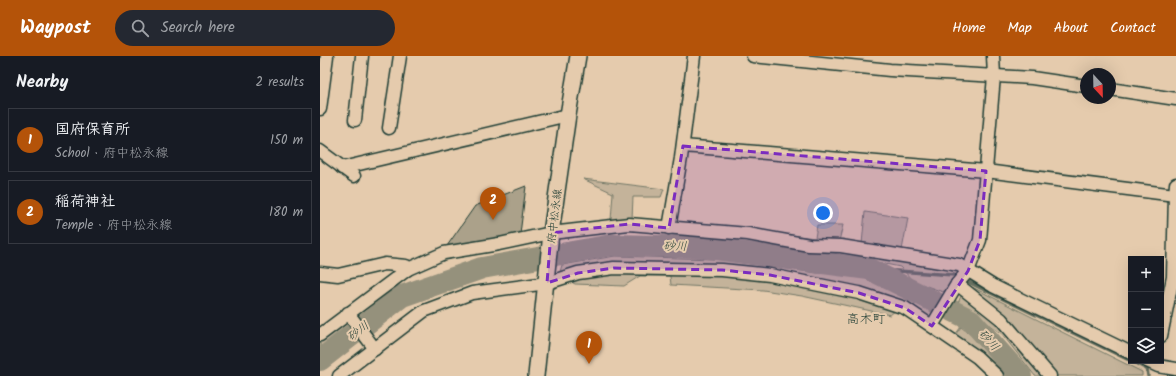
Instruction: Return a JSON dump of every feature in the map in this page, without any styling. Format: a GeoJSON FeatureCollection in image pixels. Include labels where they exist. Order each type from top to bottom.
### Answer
{"type":"FeatureCollection","features":[{"type":"Feature","properties":{"kind":"main road","name":"府中松永線"},"geometry":{"type":"LineString","coordinates":[[536,376],[547,283],[551,233],[578,56]]}},
{"type":"Feature","properties":{"kind":"street"},"geometry":{"type":"LineString","coordinates":[[320,109],[327,56]]}},
{"type":"Feature","properties":{"kind":"street"},"geometry":{"type":"LineString","coordinates":[[355,120],[362,56]]}},
{"type":"Feature","properties":{"kind":"street"},"geometry":{"type":"LineString","coordinates":[[389,128],[400,56]]}},
{"type":"Feature","properties":{"kind":"street"},"geometry":{"type":"LineString","coordinates":[[669,228],[683,146],[694,56]]}},
{"type":"Feature","properties":{"kind":"street"},"geometry":{"type":"LineString","coordinates":[[753,56],[786,58],[890,70],[1032,78],[1080,85]]}},
{"type":"Feature","properties":{"kind":"street"},"geometry":{"type":"LineString","coordinates":[[932,326],[957,284],[968,271],[980,240],[994,76],[993,56]]}},
{"type":"Feature","properties":{"kind":"street"},"geometry":{"type":"LineString","coordinates":[[1116,90],[1176,99]]}},
{"type":"Feature","properties":{"kind":"street"},"geometry":{"type":"LineString","coordinates":[[342,168],[568,115]]}},
{"type":"Feature","properties":{"kind":"street"},"geometry":{"type":"LineString","coordinates":[[683,146],[986,171],[1175,190],[1174,277],[1163,328]]}},
{"type":"Feature","properties":{"kind":"street"},"geometry":{"type":"LineString","coordinates":[[320,151],[354,176]]}},
{"type":"Feature","properties":{"kind":"street"},"geometry":{"type":"LineString","coordinates":[[320,335],[408,269],[444,253],[499,244],[551,233],[629,224],[748,234],[809,245],[841,246],[959,265],[993,286],[1128,352]]}},
{"type":"Feature","properties":{"kind":"street"},"geometry":{"type":"LineString","coordinates":[[320,273],[338,275],[385,264],[406,266],[408,269]]}},
{"type":"Feature","properties":{"kind":"street"},"geometry":{"type":"LineString","coordinates":[[339,376],[424,311],[472,293],[547,283],[578,273],[614,268],[722,270],[770,275],[859,293],[905,308],[977,357],[997,376]]}},
{"type":"Feature","properties":{"kind":"street"},"geometry":{"type":"LineString","coordinates":[[957,284],[1001,319],[1050,376]]}},
{"type":"Feature","properties":{"kind":"street"},"geometry":{"type":"LineString","coordinates":[[348,313],[375,349]]}},
{"type":"Feature","properties":{"kind":"street"},"geometry":{"type":"LineString","coordinates":[[1155,366],[1176,369]]}},
{"type":"Feature","properties":{"kind":"highlighted area"},"geometry":{"type":"Polygon","coordinates":[[[683,146],[986,171],[980,240],[968,271],[932,326],[905,308],[859,293],[770,275],[722,270],[614,268],[578,273],[547,283],[551,233],[629,224],[669,228],[683,146]]]}},
{"type":"Feature","properties":{"kind":"shaded area"},"geometry":{"type":"Polygon","coordinates":[[[583,179],[664,189],[661,197],[633,197],[632,219],[611,220],[613,193],[583,179]]]}},
{"type":"Feature","properties":{"kind":"shaded area"},"geometry":{"type":"Polygon","coordinates":[[[865,212],[908,218],[902,250],[862,244],[865,212]]]}},
{"type":"Feature","properties":{"kind":"shaded area"},"geometry":{"type":"Polygon","coordinates":[[[817,225],[843,225],[839,241],[806,241],[775,233],[815,238],[817,225]]]}},
{"type":"Feature","properties":{"kind":"shaded area"},"geometry":{"type":"Polygon","coordinates":[[[840,249],[962,270],[943,292],[913,281],[900,267],[818,250],[840,249]]]}},
{"type":"Feature","properties":{"kind":"shaded area"},"geometry":{"type":"Polygon","coordinates":[[[615,256],[715,259],[817,273],[870,275],[935,308],[929,320],[896,310],[890,315],[802,296],[763,290],[671,285],[670,276],[640,276],[624,286],[575,284],[559,275],[562,265],[615,256]]]}},
{"type":"Feature","properties":{"kind":"shaded area"},"geometry":{"type":"Polygon","coordinates":[[[966,284],[1142,372],[1142,376],[1035,376],[1002,334],[958,303],[966,284]]]}},
{"type":"Feature","properties":{"kind":"shaded area"},"geometry":{"type":"Polygon","coordinates":[[[346,318],[350,325],[320,349],[320,339],[346,318]]]}},
{"type":"Feature","properties":{"kind":"shaded area"},"geometry":{"type":"Polygon","coordinates":[[[961,327],[980,342],[1012,376],[1001,376],[955,335],[961,327]]]}},
{"type":"Feature","properties":{"kind":"building"},"geometry":{"type":"Polygon","coordinates":[[[526,186],[520,234],[447,246],[475,206],[526,186]]]}},
{"type":"Feature","properties":{"kind":"waterway","name":"砂川"},"geometry":{"type":"LineString","coordinates":[[320,360],[402,296],[482,268],[612,245],[701,247],[869,269],[971,320],[1021,376]]}},
{"type":"Feature","properties":{"kind":"waterway"},"geometry":{"type":"LineString","coordinates":[[869,269],[954,275],[1128,360]]}},
{"type":"Feature","properties":{"kind":"waterway"},"geometry":{"type":"LineString","coordinates":[[1137,364],[1147,369],[1148,376]]}},
{"type":"Feature","properties":{"kind":"place","name":"稲荷神社"},"geometry":{"type":"Point","coordinates":[493,220]}},
{"type":"Feature","properties":{"kind":"place","name":"国府保育所"},"geometry":{"type":"Point","coordinates":[589,364]}},
{"type":"Feature","properties":{"kind":"district","name":"高木町"},"geometry":{"type":"Point","coordinates":[866,318]}}]}
